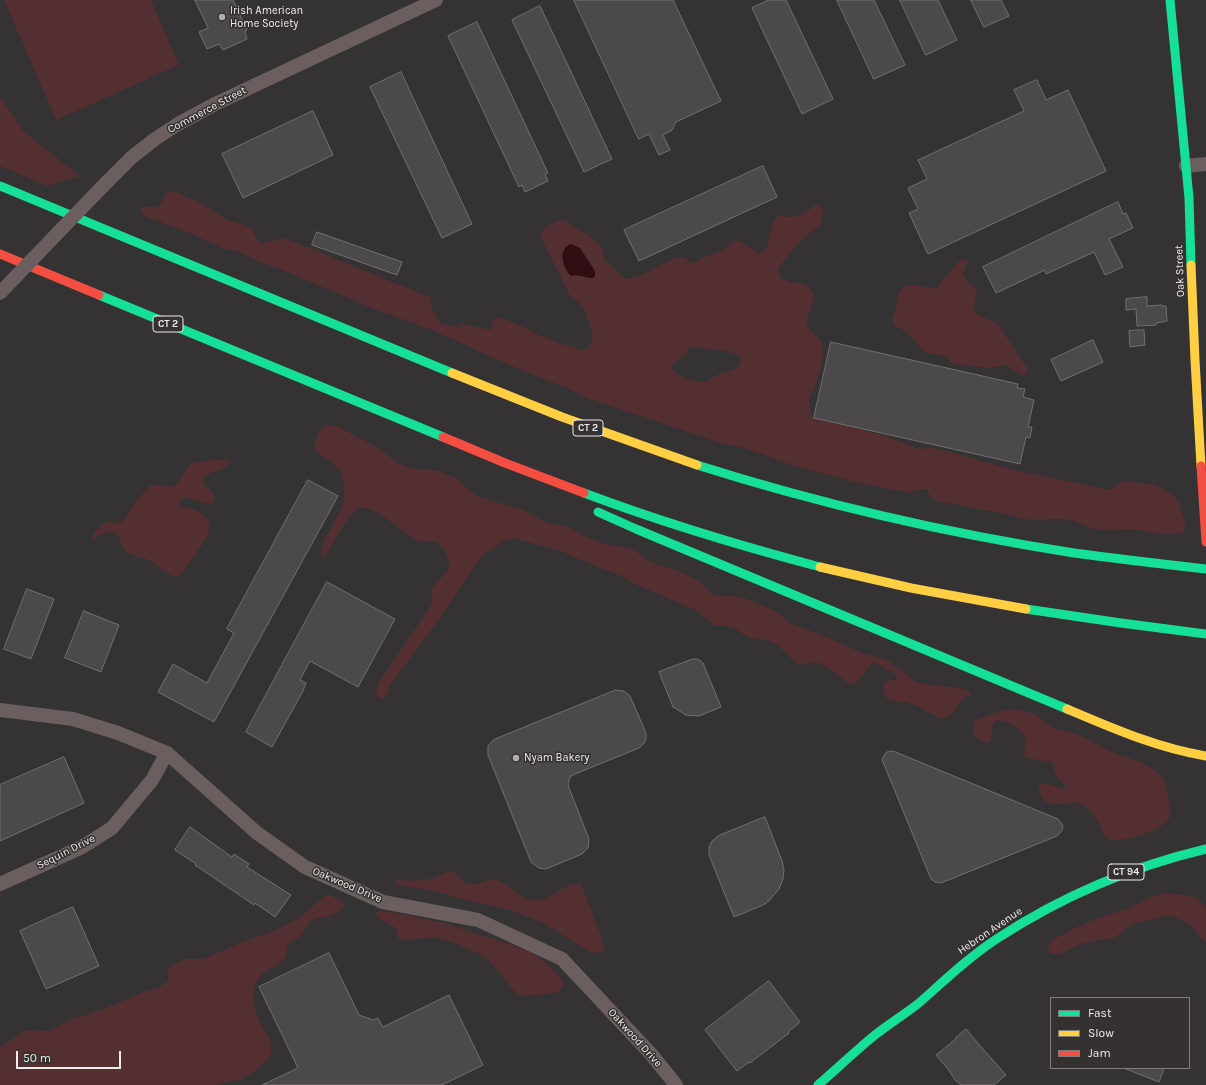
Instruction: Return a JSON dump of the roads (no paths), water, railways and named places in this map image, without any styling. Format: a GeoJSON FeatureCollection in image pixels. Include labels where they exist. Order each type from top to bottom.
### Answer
{"type":"FeatureCollection","features":[{"type":"Feature","properties":{"kind":"main road","name":"Oak Street"},"geometry":{"type":"LineString","coordinates":[[1170,0],[1200,324],[1206,542]]}},
{"type":"Feature","properties":{"kind":"main road","name":"CT 2"},"geometry":{"type":"LineString","coordinates":[[0,186],[519,401],[609,436],[698,466],[809,498],[946,530],[1067,552],[1206,569]]}},
{"type":"Feature","properties":{"kind":"main road","name":"CT 2"},"geometry":{"type":"LineString","coordinates":[[0,254],[525,471],[678,526],[769,553],[861,577],[941,594],[1024,609],[1206,634]]}},
{"type":"Feature","properties":{"kind":"main road"},"geometry":{"type":"LineString","coordinates":[[525,471],[569,497]]}},
{"type":"Feature","properties":{"kind":"main road"},"geometry":{"type":"LineString","coordinates":[[589,507],[636,529],[1109,728],[1155,744],[1206,756]]}},
{"type":"Feature","properties":{"kind":"main road","name":"Hebron Avenue"},"geometry":{"type":"LineString","coordinates":[[818,1085],[871,1038],[911,1008],[969,958],[1019,925],[1062,901],[1114,877],[1159,861],[1206,849]]}},
{"type":"Feature","properties":{"kind":"street","name":"Commerce Street"},"geometry":{"type":"LineString","coordinates":[[0,293],[122,167],[155,139],[182,122],[229,97],[436,0]]}},
{"type":"Feature","properties":{"kind":"street"},"geometry":{"type":"LineString","coordinates":[[1186,166],[1206,164]]}},
{"type":"Feature","properties":{"kind":"street","name":"Oakwood Drive"},"geometry":{"type":"LineString","coordinates":[[0,710],[73,719],[118,733],[167,753],[257,833],[305,867],[383,902],[478,920],[562,959],[651,1054],[676,1085]]}},
{"type":"Feature","properties":{"kind":"street","name":"Sequin Drive"},"geometry":{"type":"LineString","coordinates":[[0,884],[82,847],[112,828],[152,780],[167,753]]}},
{"type":"Feature","properties":{"kind":"place","name":"Irish American Home Society"},"geometry":{"type":"Point","coordinates":[222,17]}},
{"type":"Feature","properties":{"kind":"place","name":"Nyam Bakery"},"geometry":{"type":"Point","coordinates":[516,758]}}]}
